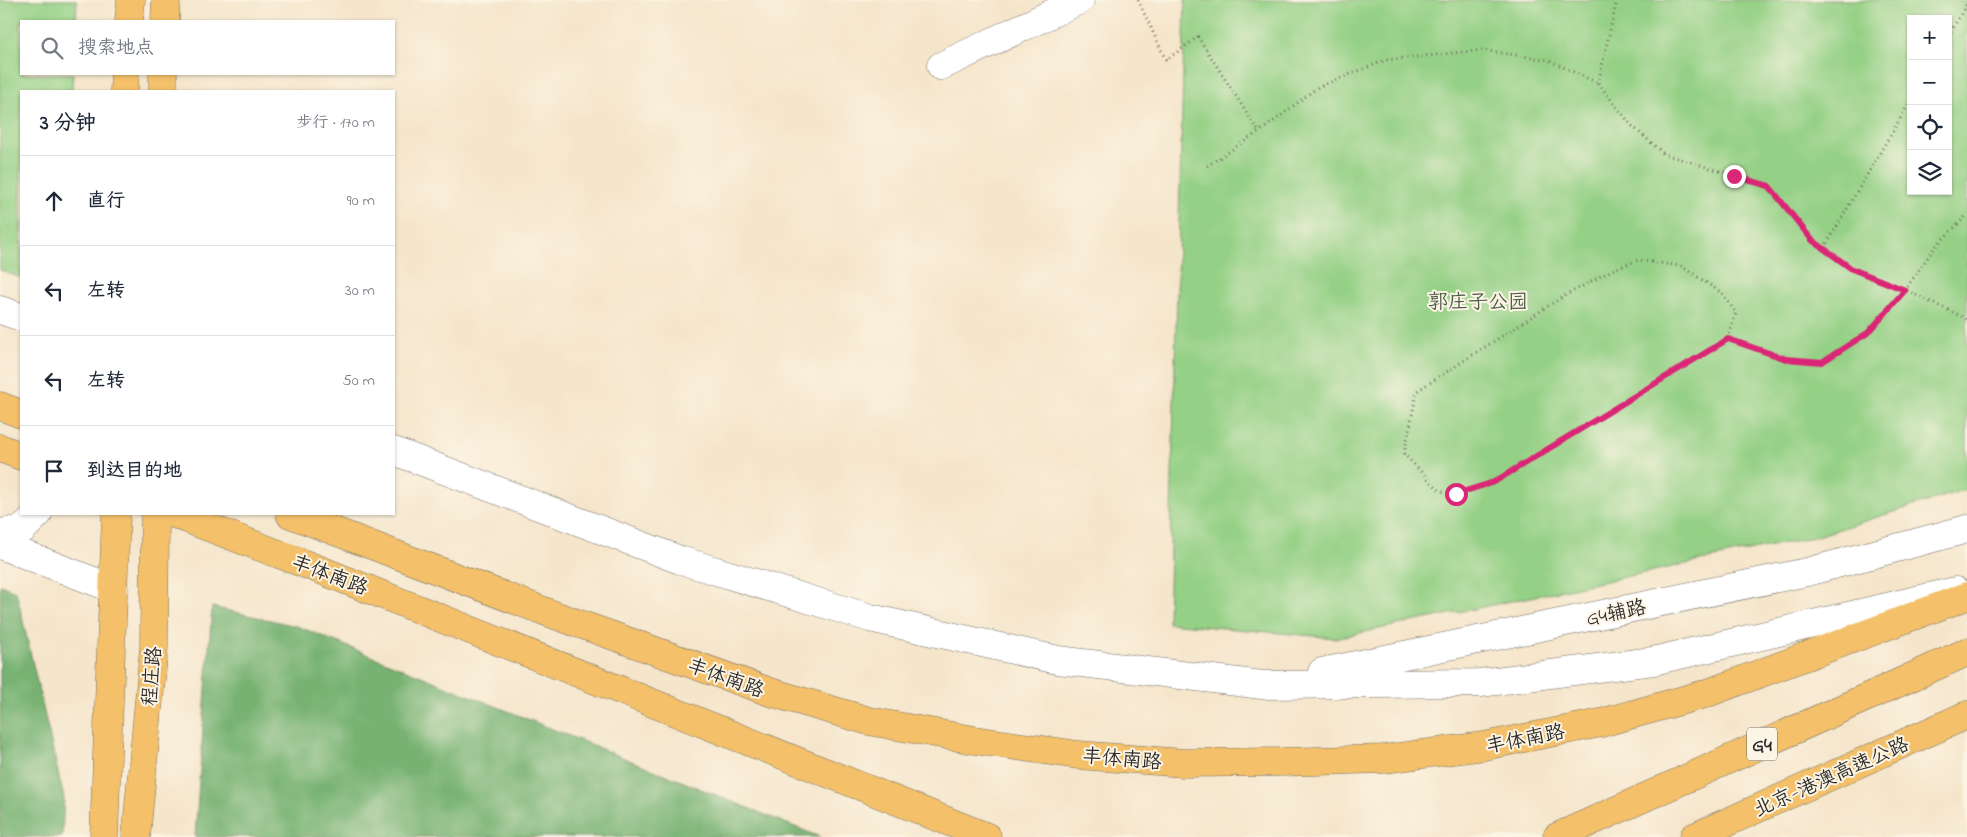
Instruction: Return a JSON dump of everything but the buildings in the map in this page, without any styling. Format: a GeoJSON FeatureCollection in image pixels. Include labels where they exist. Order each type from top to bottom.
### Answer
{"type":"FeatureCollection","features":[{"type":"Feature","properties":{"kind":"main road"},"geometry":{"type":"LineString","coordinates":[[129,20],[131,0]]}},
{"type":"Feature","properties":{"kind":"main road"},"geometry":{"type":"LineString","coordinates":[[165,20],[166,0]]}},
{"type":"Feature","properties":{"kind":"main road"},"geometry":{"type":"LineString","coordinates":[[124,90],[125,75]]}},
{"type":"Feature","properties":{"kind":"main road"},"geometry":{"type":"LineString","coordinates":[[163,75],[163,90]]}},
{"type":"Feature","properties":{"kind":"main road"},"geometry":{"type":"LineString","coordinates":[[0,406],[20,414]]}},
{"type":"Feature","properties":{"kind":"main road"},"geometry":{"type":"LineString","coordinates":[[0,448],[20,456]]}},
{"type":"Feature","properties":{"kind":"main road","name":"程庄路"},"geometry":{"type":"LineString","coordinates":[[104,837],[116,515]]}},
{"type":"Feature","properties":{"kind":"main road","name":"程庄路"},"geometry":{"type":"LineString","coordinates":[[136,837],[154,647],[156,515]]}},
{"type":"Feature","properties":{"kind":"main road","name":"丰体南路"},"geometry":{"type":"LineString","coordinates":[[177,515],[332,574],[987,837]]}},
{"type":"Feature","properties":{"kind":"main road","name":"丰体南路"},"geometry":{"type":"LineString","coordinates":[[293,515],[549,614],[770,692],[869,721],[974,740],[1078,755],[1184,763],[1384,759],[1484,746],[1591,725],[1706,694],[1967,596]]}},
{"type":"Feature","properties":{"kind":"main road","name":"G4"},"geometry":{"type":"LineString","coordinates":[[1557,837],[1967,652]]}},
{"type":"Feature","properties":{"kind":"main road","name":"北京-港澳高速公路"},"geometry":{"type":"LineString","coordinates":[[1694,837],[1967,715]]}},
{"type":"Feature","properties":{"kind":"street"},"geometry":{"type":"LineString","coordinates":[[942,66],[1080,0]]}},
{"type":"Feature","properties":{"kind":"street"},"geometry":{"type":"LineString","coordinates":[[0,310],[20,317]]}},
{"type":"Feature","properties":{"kind":"street"},"geometry":{"type":"LineString","coordinates":[[395,451],[680,560],[870,618],[1058,660],[1262,685],[1480,683],[1653,661],[1967,588]]}},
{"type":"Feature","properties":{"kind":"street"},"geometry":{"type":"LineString","coordinates":[[0,533],[24,529],[37,515]]}},
{"type":"Feature","properties":{"kind":"street","name":"G4辅路"},"geometry":{"type":"LineString","coordinates":[[1262,685],[1807,572],[1967,529]]}},
{"type":"Feature","properties":{"kind":"street"},"geometry":{"type":"LineString","coordinates":[[0,546],[114,589]]}},
{"type":"Feature","properties":{"kind":"path"},"geometry":{"type":"LineString","coordinates":[[1138,0],[1166,60],[1198,37],[1259,132]]}},
{"type":"Feature","properties":{"kind":"path"},"geometry":{"type":"LineString","coordinates":[[1598,83],[1617,0]]}},
{"type":"Feature","properties":{"kind":"path"},"geometry":{"type":"LineString","coordinates":[[1952,29],[1967,4]]}},
{"type":"Feature","properties":{"kind":"path"},"geometry":{"type":"LineString","coordinates":[[1207,166],[1259,132],[1318,87],[1386,60],[1482,50],[1548,60],[1598,83],[1631,125],[1664,154],[1769,186],[1812,240],[1852,269],[1905,290],[1967,319]]}},
{"type":"Feature","properties":{"kind":"path"},"geometry":{"type":"LineString","coordinates":[[1824,249],[1908,105]]}},
{"type":"Feature","properties":{"kind":"path"},"geometry":{"type":"LineString","coordinates":[[1728,339],[1786,359],[1822,362],[1869,332],[1905,290],[1935,247],[1967,215]]}},
{"type":"Feature","properties":{"kind":"path"},"geometry":{"type":"LineString","coordinates":[[1638,260],[1681,266],[1722,293],[1736,313],[1728,339],[1494,482],[1456,494],[1440,491],[1404,454],[1418,391],[1560,299],[1612,270],[1638,260]]}},
{"type":"Feature","properties":{"kind":"green space"},"geometry":{"type":"Polygon","coordinates":[[[0,0],[77,0],[76,20],[20,20],[20,75],[73,75],[72,90],[20,90],[20,278],[0,270],[0,0]]]}},
{"type":"Feature","properties":{"kind":"green space","name":"郭庄子公园"},"geometry":{"type":"Polygon","coordinates":[[[1185,0],[1967,0],[1967,489],[1814,537],[1336,638],[1168,623],[1185,0]]]}},
{"type":"Feature","properties":{"kind":"green space"},"geometry":{"type":"Polygon","coordinates":[[[0,585],[16,591],[64,798],[62,837],[0,837],[0,585]]]}},
{"type":"Feature","properties":{"kind":"green space"},"geometry":{"type":"Polygon","coordinates":[[[212,607],[297,626],[820,837],[195,837],[212,607]]]}},
{"type":"Feature","properties":{"kind":"route"},"geometry":{"type":"LineString","coordinates":[[1456,494],[1494,482],[1728,339],[1786,359],[1822,362],[1869,332],[1905,290],[1852,269],[1812,240],[1769,186],[1734,176]]}}]}
